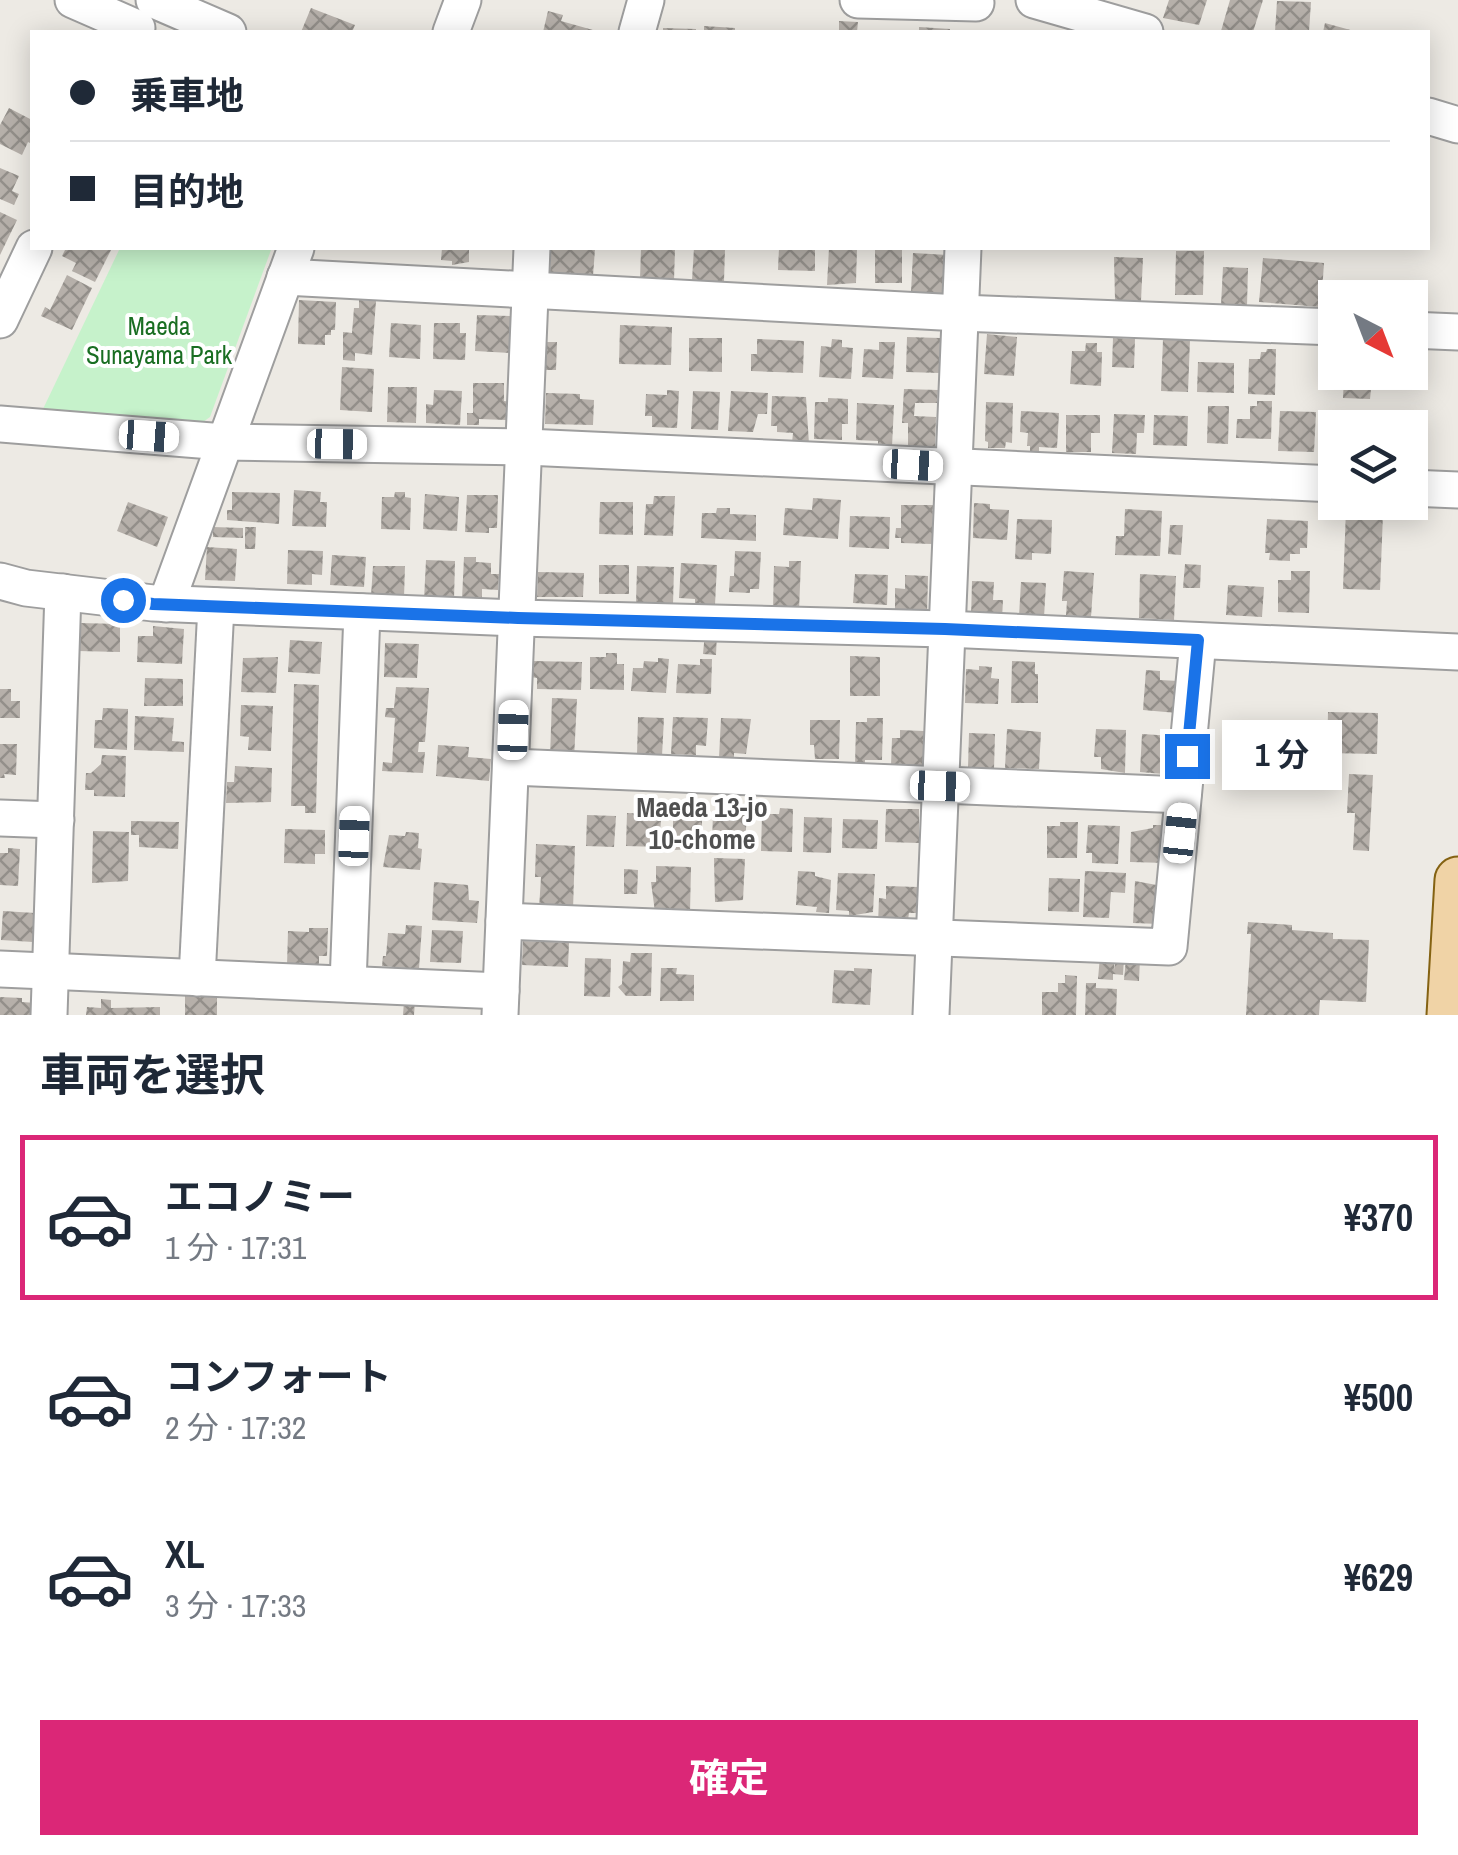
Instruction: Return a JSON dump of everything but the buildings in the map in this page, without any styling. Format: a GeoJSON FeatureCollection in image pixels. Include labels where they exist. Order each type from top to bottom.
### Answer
{"type":"FeatureCollection","features":[{"type":"Feature","properties":{"kind":"main road"},"geometry":{"type":"LineString","coordinates":[[1450,1015],[1458,880]]}},
{"type":"Feature","properties":{"kind":"street"},"geometry":{"type":"LineString","coordinates":[[73,0],[218,30]]}},
{"type":"Feature","properties":{"kind":"street"},"geometry":{"type":"LineString","coordinates":[[452,30],[464,0]]}},
{"type":"Feature","properties":{"kind":"street"},"geometry":{"type":"LineString","coordinates":[[638,30],[646,0]]}},
{"type":"Feature","properties":{"kind":"street"},"geometry":{"type":"LineString","coordinates":[[858,0],[976,12]]}},
{"type":"Feature","properties":{"kind":"street"},"geometry":{"type":"LineString","coordinates":[[1034,0],[1099,9],[1140,30]]}},
{"type":"Feature","properties":{"kind":"street"},"geometry":{"type":"LineString","coordinates":[[1430,117],[1458,125]]}},
{"type":"Feature","properties":{"kind":"street"},"geometry":{"type":"LineString","coordinates":[[0,320],[9,277],[32,250]]}},
{"type":"Feature","properties":{"kind":"street"},"geometry":{"type":"LineString","coordinates":[[0,970],[348,984],[501,1003],[532,250]]}},
{"type":"Feature","properties":{"kind":"street"},"geometry":{"type":"LineString","coordinates":[[931,1015],[963,250]]}},
{"type":"Feature","properties":{"kind":"street"},"geometry":{"type":"LineString","coordinates":[[166,604],[290,262],[532,290],[1318,327]]}},
{"type":"Feature","properties":{"kind":"street"},"geometry":{"type":"LineString","coordinates":[[1428,331],[1458,332]]}},
{"type":"Feature","properties":{"kind":"street"},"geometry":{"type":"LineString","coordinates":[[0,424],[224,442],[526,447],[1318,483]]}},
{"type":"Feature","properties":{"kind":"street"},"geometry":{"type":"LineString","coordinates":[[1428,489],[1458,490]]}},
{"type":"Feature","properties":{"kind":"street"},"geometry":{"type":"LineString","coordinates":[[0,581],[166,604],[945,629],[1458,652]]}},
{"type":"Feature","properties":{"kind":"street"},"geometry":{"type":"LineString","coordinates":[[49,1015],[63,592]]}},
{"type":"Feature","properties":{"kind":"street"},"geometry":{"type":"LineString","coordinates":[[197,978],[216,606]]}},
{"type":"Feature","properties":{"kind":"street"},"geometry":{"type":"LineString","coordinates":[[348,984],[362,612]]}},
{"type":"Feature","properties":{"kind":"street"},"geometry":{"type":"LineString","coordinates":[[504,922],[1168,947],[1198,640]]}},
{"type":"Feature","properties":{"kind":"street"},"geometry":{"type":"LineString","coordinates":[[511,767],[1183,795]]}},
{"type":"Feature","properties":{"kind":"street"},"geometry":{"type":"LineString","coordinates":[[0,818],[56,820]]}},
{"type":"Feature","properties":{"kind":"green space","name":"Maeda Sunayama Park"},"geometry":{"type":"Polygon","coordinates":[[[119,250],[271,250],[210,417],[203,422],[43,409],[119,250]]]}},
{"type":"Feature","properties":{"kind":"district","name":"Maeda 13-jo 10-chome"},"geometry":{"type":"Point","coordinates":[702,823]}},
{"type":"Feature","properties":{"kind":"route"},"geometry":{"type":"LineString","coordinates":[[123,600],[518,618],[1198,640],[1187,756]]}}]}
